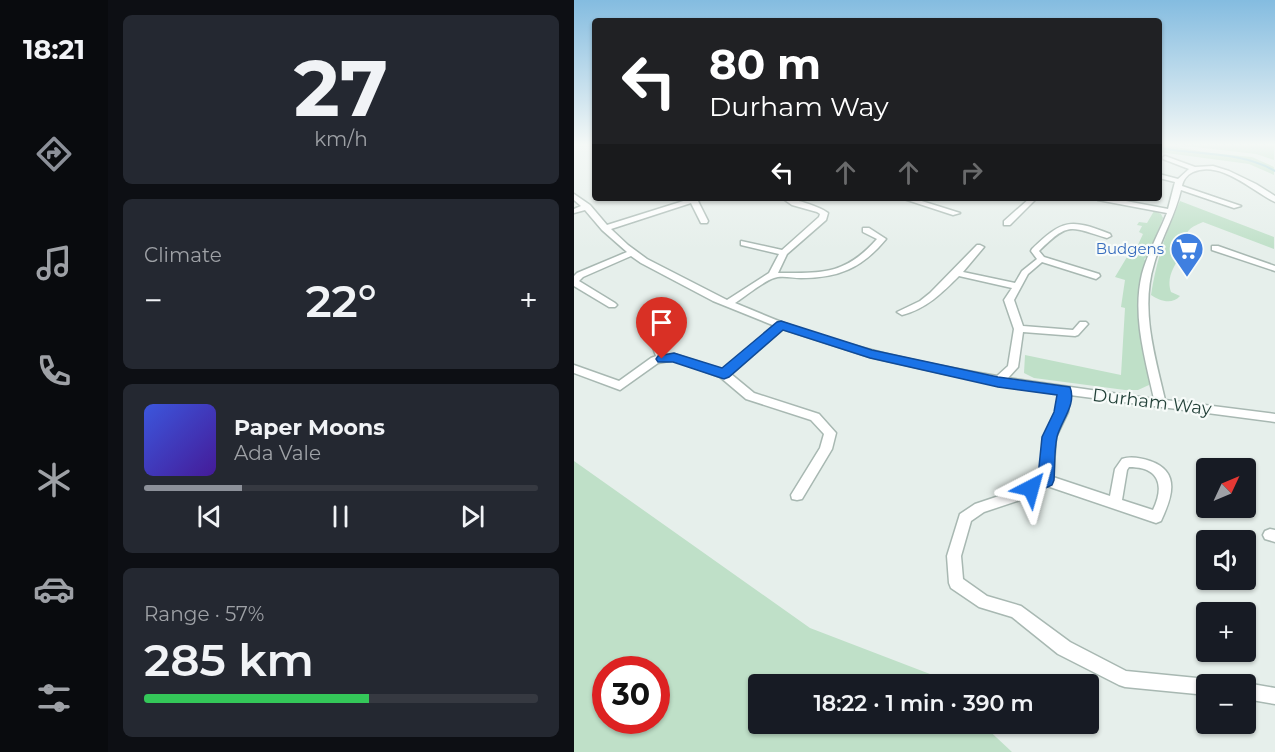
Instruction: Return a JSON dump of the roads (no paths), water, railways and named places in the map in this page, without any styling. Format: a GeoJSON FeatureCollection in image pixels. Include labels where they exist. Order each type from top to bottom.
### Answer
{"type":"FeatureCollection","features":[{"type":"Feature","properties":{"kind":"street"},"geometry":{"type":"LineString","coordinates":[[1167,179],[1237,206]]}},
{"type":"Feature","properties":{"kind":"street"},"geometry":{"type":"LineString","coordinates":[[1160,403],[1143,300],[1146,276],[1181,179]]}},
{"type":"Feature","properties":{"kind":"street"},"geometry":{"type":"LineString","coordinates":[[1244,179],[1258,186],[1274,200]]}},
{"type":"Feature","properties":{"kind":"street","name":"Durham Way"},"geometry":{"type":"LineString","coordinates":[[574,196],[605,228],[643,260],[728,304],[781,325],[870,354],[998,382],[1274,418]]}},
{"type":"Feature","properties":{"kind":"street"},"geometry":{"type":"LineString","coordinates":[[667,207],[669,201]]}},
{"type":"Feature","properties":{"kind":"street"},"geometry":{"type":"LineString","coordinates":[[605,228],[667,207],[693,201]]}},
{"type":"Feature","properties":{"kind":"street"},"geometry":{"type":"LineString","coordinates":[[697,201],[704,221]]}},
{"type":"Feature","properties":{"kind":"street"},"geometry":{"type":"LineString","coordinates":[[728,304],[772,275],[784,253],[823,218],[824,213],[816,208],[788,201]]}},
{"type":"Feature","properties":{"kind":"street"},"geometry":{"type":"LineString","coordinates":[[914,201],[956,213]]}},
{"type":"Feature","properties":{"kind":"street"},"geometry":{"type":"LineString","coordinates":[[1007,223],[1031,201]]}},
{"type":"Feature","properties":{"kind":"street"},"geometry":{"type":"LineString","coordinates":[[1115,201],[1170,211]]}},
{"type":"Feature","properties":{"kind":"street"},"geometry":{"type":"LineString","coordinates":[[933,207],[941,202]]}},
{"type":"Feature","properties":{"kind":"street"},"geometry":{"type":"LineString","coordinates":[[574,211],[587,207]]}},
{"type":"Feature","properties":{"kind":"street"},"geometry":{"type":"LineString","coordinates":[[1096,276],[1041,259],[1035,251],[1058,229],[1071,225],[1087,227],[1107,236]]}},
{"type":"Feature","properties":{"kind":"street"},"geometry":{"type":"LineString","coordinates":[[772,275],[807,276],[839,272],[861,260],[882,239],[866,230]]}},
{"type":"Feature","properties":{"kind":"street"},"geometry":{"type":"LineString","coordinates":[[744,243],[784,253]]}},
{"type":"Feature","properties":{"kind":"street"},"geometry":{"type":"LineString","coordinates":[[902,312],[913,311],[957,273],[980,247]]}},
{"type":"Feature","properties":{"kind":"street"},"geometry":{"type":"LineString","coordinates":[[1215,248],[1274,269]]}},
{"type":"Feature","properties":{"kind":"street"},"geometry":{"type":"LineString","coordinates":[[612,305],[574,282],[580,275],[633,252]]}},
{"type":"Feature","properties":{"kind":"street"},"geometry":{"type":"LineString","coordinates":[[998,382],[1013,367],[1019,329],[1009,300],[1025,273],[1041,259]]}},
{"type":"Feature","properties":{"kind":"street"},"geometry":{"type":"LineString","coordinates":[[957,273],[1017,286]]}},
{"type":"Feature","properties":{"kind":"street"},"geometry":{"type":"LineString","coordinates":[[1019,329],[1075,333],[1083,324]]}},
{"type":"Feature","properties":{"kind":"street"},"geometry":{"type":"LineString","coordinates":[[724,374],[781,325]]}},
{"type":"Feature","properties":{"kind":"street"},"geometry":{"type":"LineString","coordinates":[[655,339],[662,359]]}},
{"type":"Feature","properties":{"kind":"street"},"geometry":{"type":"LineString","coordinates":[[574,369],[620,386],[655,360],[674,357],[724,374],[750,396],[815,417],[830,433],[826,449],[797,495]]}},
{"type":"Feature","properties":{"kind":"street"},"geometry":{"type":"LineString","coordinates":[[1046,480],[1050,437],[1062,412],[1065,391]]}},
{"type":"Feature","properties":{"kind":"street"},"geometry":{"type":"LineString","coordinates":[[1115,504],[1121,469],[1126,462],[1141,461],[1155,466],[1164,477],[1166,495],[1156,517],[1115,504],[1046,480],[1015,496],[980,508],[965,518],[954,556],[956,583],[984,602],[1016,611],[1064,648],[1125,679],[1196,686]]}},
{"type":"Feature","properties":{"kind":"street"},"geometry":{"type":"LineString","coordinates":[[1256,693],[1274,696]]}},
{"type":"Feature","properties":{"kind":"place","name":"Budgens"},"geometry":{"type":"Point","coordinates":[1187,278]}}]}
